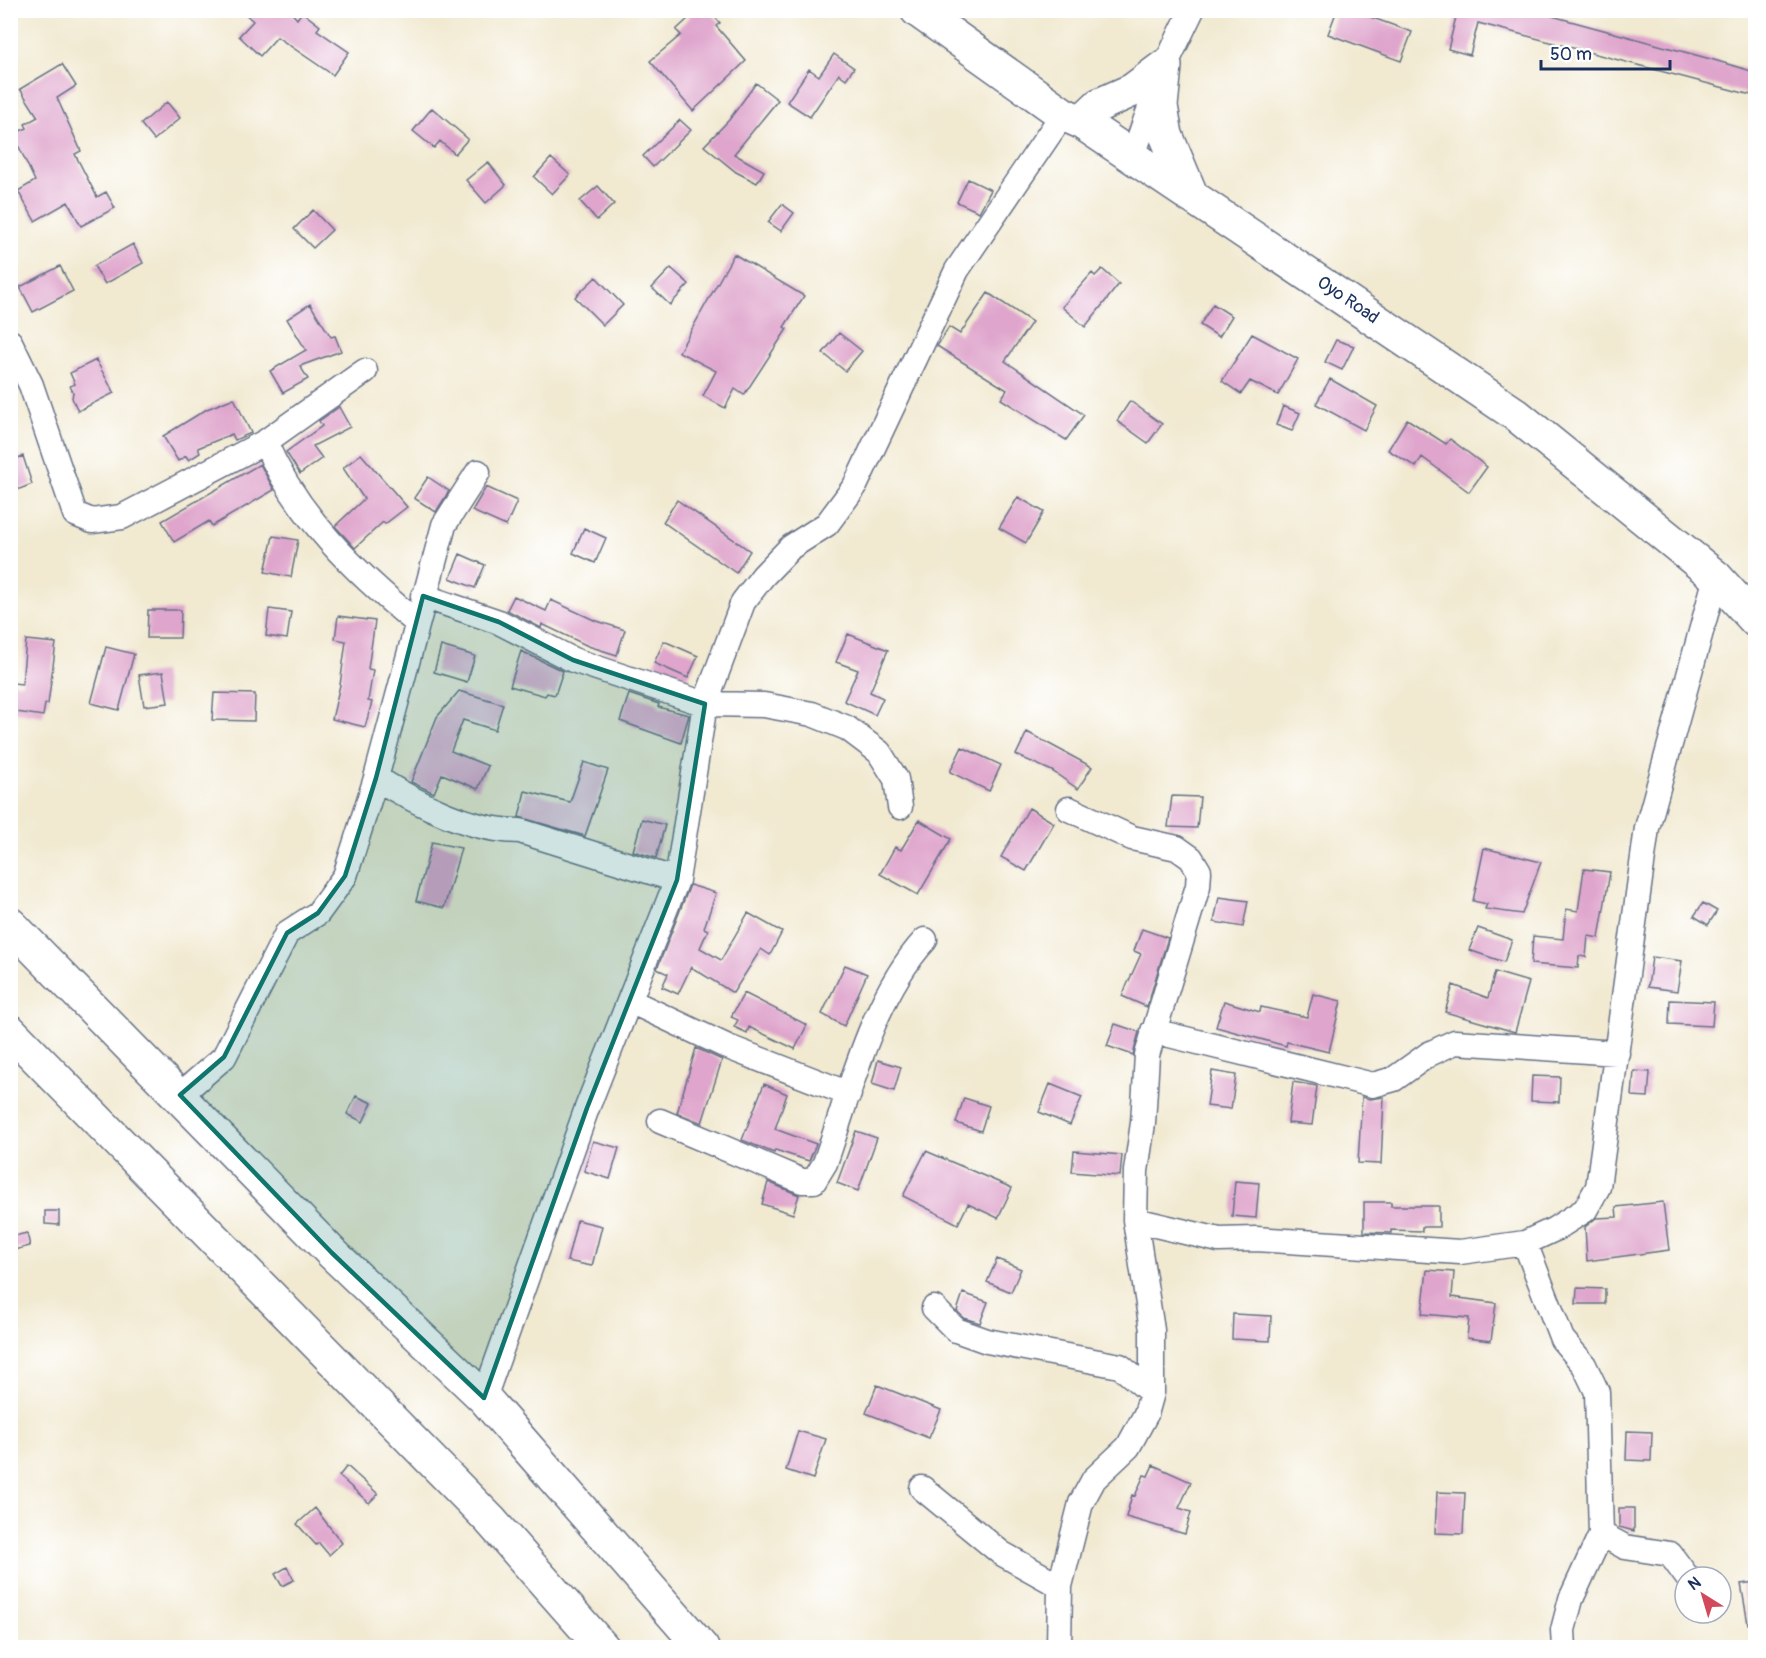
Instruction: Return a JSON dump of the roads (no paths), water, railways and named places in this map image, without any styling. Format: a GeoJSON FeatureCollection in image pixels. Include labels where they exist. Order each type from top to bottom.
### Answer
{"type":"FeatureCollection","features":[{"type":"Feature","properties":{"kind":"highway","name":"Oyo Road"},"geometry":{"type":"LineString","coordinates":[[917,10],[1072,118],[1325,284],[1515,414],[1716,577],[1755,621]]}},
{"type":"Feature","properties":{"kind":"highway"},"geometry":{"type":"LineString","coordinates":[[1072,118],[1133,90],[1165,66]]}},
{"type":"Feature","properties":{"kind":"highway"},"geometry":{"type":"LineString","coordinates":[[1165,66],[1161,106],[1166,135],[1192,197]]}},
{"type":"Feature","properties":{"kind":"highway"},"geometry":{"type":"LineString","coordinates":[[10,924],[180,1095],[332,1253],[484,1398],[702,1647]]}},
{"type":"Feature","properties":{"kind":"highway"},"geometry":{"type":"LineString","coordinates":[[10,1031],[490,1520],[603,1647]]}},
{"type":"Feature","properties":{"kind":"street"},"geometry":{"type":"LineString","coordinates":[[1132,158],[1165,66],[1192,10]]}},
{"type":"Feature","properties":{"kind":"street"},"geometry":{"type":"LineString","coordinates":[[484,1398],[583,1119],[677,880],[705,704],[743,602],[763,576],[791,548],[827,524],[855,486],[957,270],[1072,118]]}},
{"type":"Feature","properties":{"kind":"street"},"geometry":{"type":"LineString","coordinates":[[10,342],[32,385],[75,514],[92,521],[122,517],[265,442],[365,371]]}},
{"type":"Feature","properties":{"kind":"street"},"geometry":{"type":"LineString","coordinates":[[265,442],[273,460],[315,525],[368,583],[416,622]]}},
{"type":"Feature","properties":{"kind":"street"},"geometry":{"type":"LineString","coordinates":[[180,1095],[224,1057],[287,933],[318,913],[345,876],[376,778],[416,622],[444,525],[478,472]]}},
{"type":"Feature","properties":{"kind":"street"},"geometry":{"type":"LineString","coordinates":[[1135,1220],[1219,1240],[1256,1239],[1460,1252],[1526,1243],[1555,1229],[1585,1210],[1598,1187],[1647,828],[1716,577]]}},
{"type":"Feature","properties":{"kind":"street"},"geometry":{"type":"LineString","coordinates":[[423,596],[499,622],[573,660],[705,704],[764,705],[812,714],[847,728],[879,752],[896,780],[900,807]]}},
{"type":"Feature","properties":{"kind":"street"},"geometry":{"type":"LineString","coordinates":[[376,778],[408,798],[464,820],[499,831],[520,831],[677,880]]}},
{"type":"Feature","properties":{"kind":"street"},"geometry":{"type":"LineString","coordinates":[[1059,1647],[1060,1586],[1081,1503],[1094,1479],[1128,1447],[1146,1414],[1152,1393],[1152,1330],[1135,1220],[1136,1171],[1143,1123],[1147,1054],[1198,886],[1199,871],[1191,858],[1177,848],[1132,837],[1069,809]]}},
{"type":"Feature","properties":{"kind":"street"},"geometry":{"type":"LineString","coordinates":[[660,1121],[802,1181],[814,1181],[825,1163],[880,1010],[904,962],[925,940]]}},
{"type":"Feature","properties":{"kind":"street"},"geometry":{"type":"LineString","coordinates":[[630,1001],[728,1047],[849,1094]]}},
{"type":"Feature","properties":{"kind":"street"},"geometry":{"type":"LineString","coordinates":[[1153,1031],[1372,1085],[1394,1079],[1430,1054],[1455,1042],[1617,1053]]}},
{"type":"Feature","properties":{"kind":"street"},"geometry":{"type":"LineString","coordinates":[[1526,1243],[1562,1339],[1584,1365],[1597,1392],[1600,1534],[1571,1599],[1563,1630],[1564,1647]]}},
{"type":"Feature","properties":{"kind":"street"},"geometry":{"type":"LineString","coordinates":[[934,1308],[956,1330],[987,1341],[1120,1366],[1152,1393]]}},
{"type":"Feature","properties":{"kind":"street"},"geometry":{"type":"LineString","coordinates":[[922,1488],[1001,1553],[1060,1586]]}},
{"type":"Feature","properties":{"kind":"street"},"geometry":{"type":"LineString","coordinates":[[1600,1534],[1625,1548],[1670,1554],[1678,1565]]}}]}
